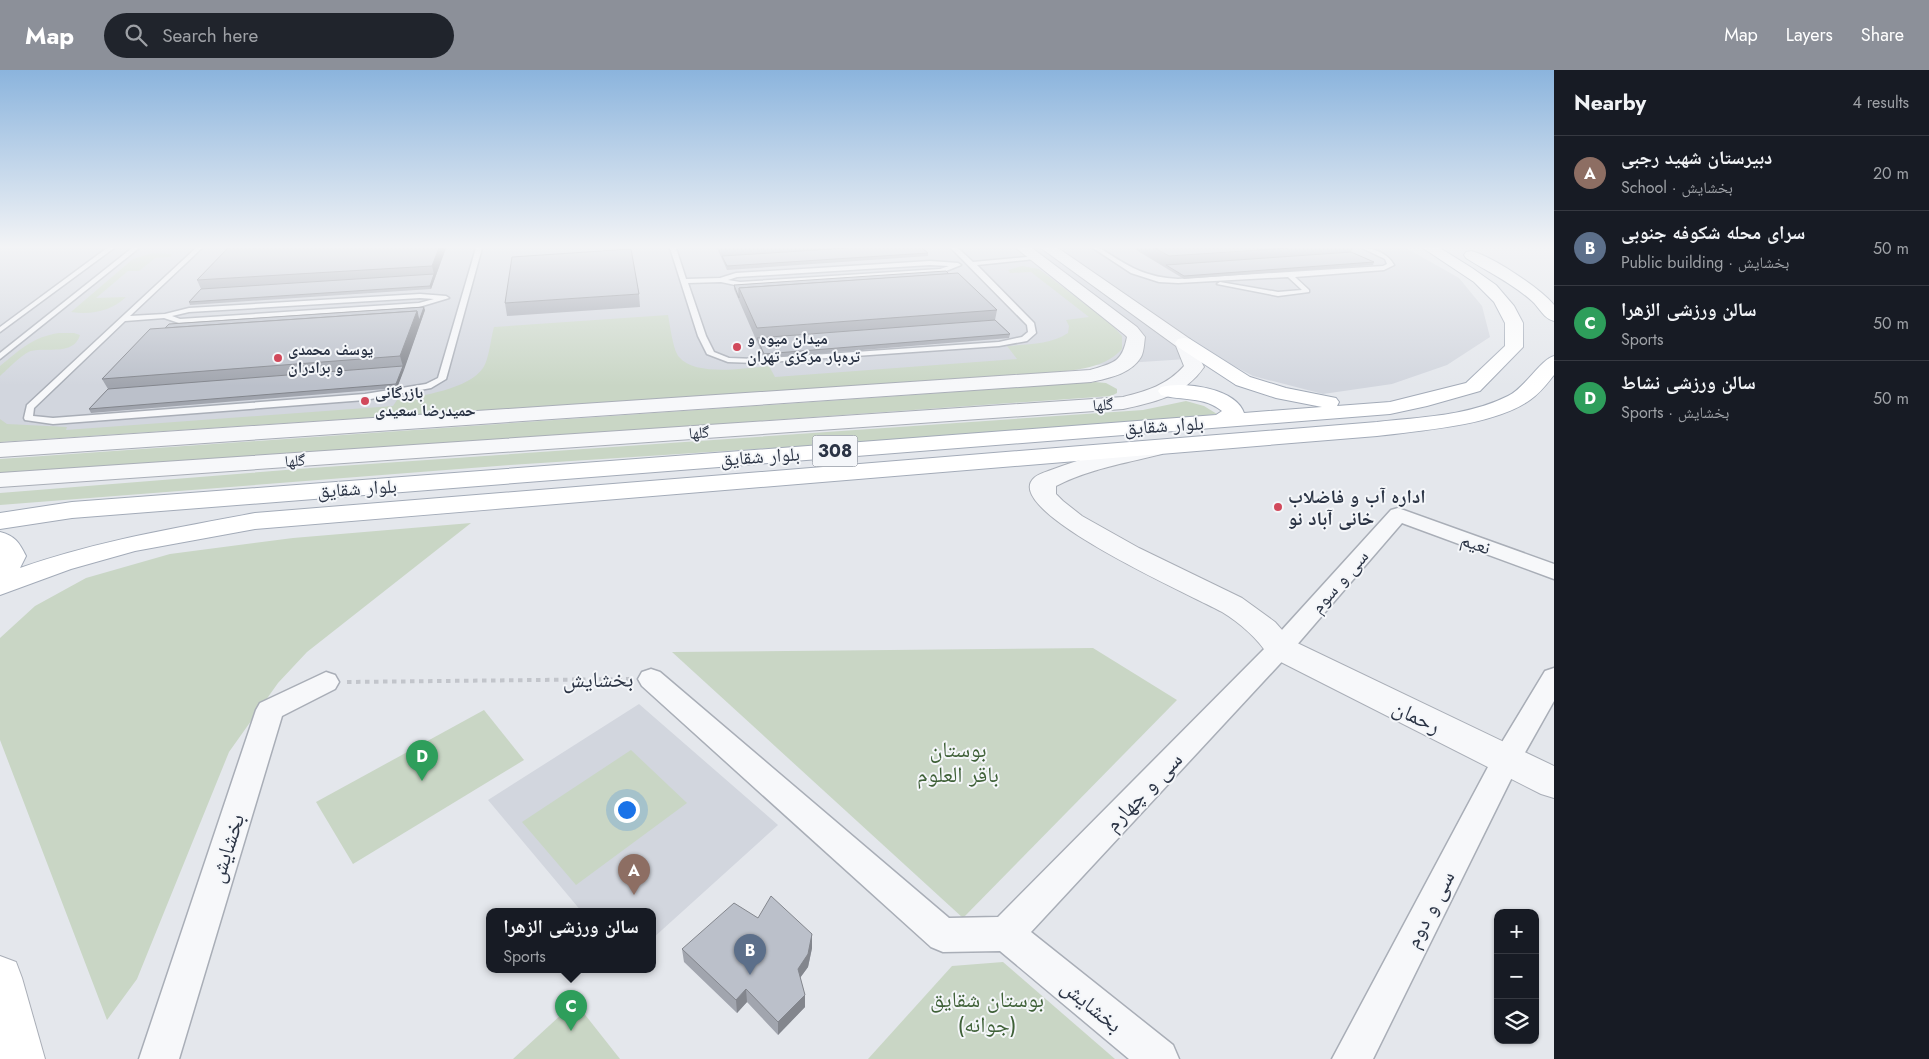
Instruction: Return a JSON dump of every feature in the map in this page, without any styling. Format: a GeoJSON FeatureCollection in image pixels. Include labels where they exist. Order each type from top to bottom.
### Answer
{"type":"FeatureCollection","features":[{"type":"Feature","properties":{"kind":"main road","name":"بلوار شقایق"},"geometry":{"type":"LineString","coordinates":[[0,521],[72,510],[1390,408],[1473,388],[1514,347],[1514,325],[1504,303],[1496,294]]}},
{"type":"Feature","properties":{"kind":"main road"},"geometry":{"type":"LineString","coordinates":[[1531,294],[1543,303],[1554,316]]}},
{"type":"Feature","properties":{"kind":"main road"},"geometry":{"type":"LineString","coordinates":[[1184,343],[1229,373],[1262,388],[1315,400],[1390,408]]}},
{"type":"Feature","properties":{"kind":"main road","name":"بلوار شقایق"},"geometry":{"type":"LineString","coordinates":[[0,586],[61,563],[132,544],[255,521],[1376,429],[1433,422],[1481,412],[1517,400],[1540,381],[1554,362]]}},
{"type":"Feature","properties":{"kind":"main road"},"geometry":{"type":"LineString","coordinates":[[1168,391],[1199,392],[1220,400],[1234,412],[1222,420]]}},
{"type":"Feature","properties":{"kind":"main road"},"geometry":{"type":"LineString","coordinates":[[0,540],[7,544],[12,556],[5,572],[0,577]]}},
{"type":"Feature","properties":{"kind":"main road"},"geometry":{"type":"LineString","coordinates":[[0,978],[22,1059]]}},
{"type":"Feature","properties":{"kind":"street","name":"گلها"},"geometry":{"type":"LineString","coordinates":[[0,450],[1091,376],[1118,368],[1133,355],[1136,336],[1089,294]]}},
{"type":"Feature","properties":{"kind":"street"},"geometry":{"type":"LineString","coordinates":[[1107,294],[1184,343]]}},
{"type":"Feature","properties":{"kind":"street","name":"گلها"},"geometry":{"type":"LineString","coordinates":[[0,480],[1123,403],[1168,391],[1179,384],[1194,367],[1184,343]]}},
{"type":"Feature","properties":{"kind":"street"},"geometry":{"type":"LineString","coordinates":[[818,394],[829,423]]}},
{"type":"Feature","properties":{"kind":"street"},"geometry":{"type":"LineString","coordinates":[[1174,445],[1136,453],[1058,475],[1043,484],[1044,495],[1059,511],[1082,528],[1232,605],[1255,620],[1270,633],[1280,648]]}},
{"type":"Feature","properties":{"kind":"street","name":"سی و سوم"},"geometry":{"type":"LineString","coordinates":[[1280,648],[1398,514]]}},
{"type":"Feature","properties":{"kind":"street","name":"نعیم"},"geometry":{"type":"LineString","coordinates":[[1398,514],[1554,572]]}},
{"type":"Feature","properties":{"kind":"street","name":"رحمان"},"geometry":{"type":"LineString","coordinates":[[1280,648],[1554,783]]}},
{"type":"Feature","properties":{"kind":"street","name":"سی و چهارم"},"geometry":{"type":"LineString","coordinates":[[1006,934],[1280,648]]}},
{"type":"Feature","properties":{"kind":"street","name":"سی و دوم"},"geometry":{"type":"LineString","coordinates":[[1352,1059],[1506,760],[1554,678]]}},
{"type":"Feature","properties":{"kind":"street","name":"بخشایش"},"geometry":{"type":"LineString","coordinates":[[651,679],[942,935],[1006,934],[1159,1059]]}},
{"type":"Feature","properties":{"kind":"street","name":"بخشایش"},"geometry":{"type":"LineString","coordinates":[[159,1059],[270,710],[326,682]]}},
{"type":"Feature","properties":{"kind":"lane"},"geometry":{"type":"LineString","coordinates":[[0,330],[49,294]]}},
{"type":"Feature","properties":{"kind":"lane"},"geometry":{"type":"LineString","coordinates":[[0,357],[78,294]]}},
{"type":"Feature","properties":{"kind":"lane"},"geometry":{"type":"LineString","coordinates":[[150,294],[30,407],[28,418],[53,421],[365,397],[428,386],[442,379],[466,294]]}},
{"type":"Feature","properties":{"kind":"lane"},"geometry":{"type":"LineString","coordinates":[[689,294],[702,336],[711,354],[728,360],[756,361],[999,344],[1024,339],[1032,332],[1031,325],[1001,294]]}},
{"type":"Feature","properties":{"kind":"lane"},"geometry":{"type":"LineString","coordinates":[[124,319],[164,316],[179,321],[419,305],[446,298],[465,298]]}},
{"type":"Feature","properties":{"kind":"path","name":"بخشایش"},"geometry":{"type":"LineString","coordinates":[[326,682],[651,679]]}},
{"type":"Feature","properties":{"kind":"shaded area","name":"میدان میوه و تره‌بار مرکزی تهران"},"geometry":{"type":"Polygon","coordinates":[[[0,294],[1472,294],[1482,306],[1490,337],[1447,365],[1392,384],[1323,394],[1253,376],[1217,357],[0,437],[0,294]]]}},
{"type":"Feature","properties":{"kind":"shaded area"},"geometry":{"type":"Polygon","coordinates":[[[639,704],[778,825],[656,935],[656,908],[579,908],[488,800],[639,704]]]}},
{"type":"Feature","properties":{"kind":"green space"},"geometry":{"type":"Polygon","coordinates":[[[92,294],[101,294],[96,298],[126,297],[114,306],[101,311],[71,312],[92,294]]]}},
{"type":"Feature","properties":{"kind":"green space"},"geometry":{"type":"Polygon","coordinates":[[[1060,294],[1072,294],[1109,322],[1122,336],[1122,349],[1106,361],[1076,370],[0,442],[0,419],[7,424],[67,427],[66,430],[393,406],[397,400],[444,390],[467,381],[476,375],[483,368],[487,360],[494,327],[668,315],[675,349],[679,357],[687,363],[697,367],[722,370],[769,366],[775,377],[1017,359],[1007,346],[1054,340],[1068,333],[1069,326],[1066,320],[1089,317],[1060,294]]]}},
{"type":"Feature","properties":{"kind":"green space"},"geometry":{"type":"Polygon","coordinates":[[[59,333],[80,335],[77,342],[66,348],[28,352],[0,376],[0,366],[20,350],[34,341],[59,333]]]}},
{"type":"Feature","properties":{"kind":"green space"},"geometry":{"type":"Polygon","coordinates":[[[1095,382],[1106,383],[1117,389],[1117,393],[1111,396],[0,475],[0,459],[1095,382]]]}},
{"type":"Feature","properties":{"kind":"green space"},"geometry":{"type":"Polygon","coordinates":[[[1186,401],[1204,406],[1217,414],[1066,429],[510,465],[0,505],[0,493],[311,468],[1143,410],[1186,401]]]}},
{"type":"Feature","properties":{"kind":"green space"},"geometry":{"type":"Polygon","coordinates":[[[471,523],[307,652],[278,683],[229,752],[137,979],[107,1020],[0,740],[0,638],[35,606],[86,578],[170,554],[293,538],[471,523]]]}},
{"type":"Feature","properties":{"kind":"green space","name":"بوستان باقر العلوم"},"geometry":{"type":"Polygon","coordinates":[[[1093,648],[1177,700],[963,918],[672,652],[1093,648]]]}},
{"type":"Feature","properties":{"kind":"green space"},"geometry":{"type":"Polygon","coordinates":[[[484,710],[524,760],[353,864],[316,802],[484,710]]]}},
{"type":"Feature","properties":{"kind":"green space"},"geometry":{"type":"Polygon","coordinates":[[[631,750],[687,803],[576,885],[522,822],[631,750]]]}},
{"type":"Feature","properties":{"kind":"green space","name":"بوستان شقایق (جوانه)"},"geometry":{"type":"Polygon","coordinates":[[[1003,962],[1115,1059],[868,1059],[952,966],[1003,962]]]}},
{"type":"Feature","properties":{"kind":"green space"},"geometry":{"type":"Polygon","coordinates":[[[575,1002],[620,1059],[513,1059],[575,1002]]]}},
{"type":"Feature","properties":{"kind":"building"},"geometry":{"type":"Polygon","coordinates":[[[196,294],[307,294],[189,302],[196,294]]]}},
{"type":"Feature","properties":{"kind":"building"},"geometry":{"type":"Polygon","coordinates":[[[506,294],[637,294],[505,303],[506,294]]]}},
{"type":"Feature","properties":{"kind":"building"},"geometry":{"type":"Polygon","coordinates":[[[742,294],[980,294],[997,310],[757,328],[742,294]]]}},
{"type":"Feature","properties":{"kind":"building"},"geometry":{"type":"Polygon","coordinates":[[[424,307],[419,321],[417,311],[165,328],[169,324],[424,307]]]}},
{"type":"Feature","properties":{"kind":"building"},"geometry":{"type":"Polygon","coordinates":[[[417,311],[400,356],[102,379],[150,329],[417,311]]]}},
{"type":"Feature","properties":{"kind":"building"},"geometry":{"type":"Polygon","coordinates":[[[995,320],[1010,334],[764,354],[757,338],[995,320]]]}},
{"type":"Feature","properties":{"kind":"building"},"geometry":{"type":"Polygon","coordinates":[[[403,366],[396,384],[89,409],[108,389],[403,366]]]}},
{"type":"Feature","properties":{"kind":"building"},"geometry":{"type":"Polygon","coordinates":[[[771,896],[812,934],[808,954],[798,969],[805,995],[778,1022],[746,989],[736,1000],[682,949],[734,903],[758,918],[771,896]]]}},
{"type":"Feature","properties":{"kind":"place","name":"میدان میوه و تره‌بار مرکزی تهران"},"geometry":{"type":"Point","coordinates":[737,347]}},
{"type":"Feature","properties":{"kind":"place","name":"یوسف محمدی و برادران"},"geometry":{"type":"Point","coordinates":[278,358]}},
{"type":"Feature","properties":{"kind":"place","name":"بازرگانی حمیدرضا سعیدی"},"geometry":{"type":"Point","coordinates":[365,401]}},
{"type":"Feature","properties":{"kind":"place","name":"اداره آب و فاضلاب خانی آباد نو"},"geometry":{"type":"Point","coordinates":[1278,507]}},
{"type":"Feature","properties":{"kind":"place","name":"سالن ورزشی نشاط"},"geometry":{"type":"Point","coordinates":[422,781]}},
{"type":"Feature","properties":{"kind":"place","name":"دبیرستان شهید رجبی"},"geometry":{"type":"Point","coordinates":[634,895]}},
{"type":"Feature","properties":{"kind":"place","name":"سرای محله شکوفه جنوبی"},"geometry":{"type":"Point","coordinates":[750,975]}},
{"type":"Feature","properties":{"kind":"place","name":"سالن ورزشی الزهرا"},"geometry":{"type":"Point","coordinates":[571,1031]}}]}
